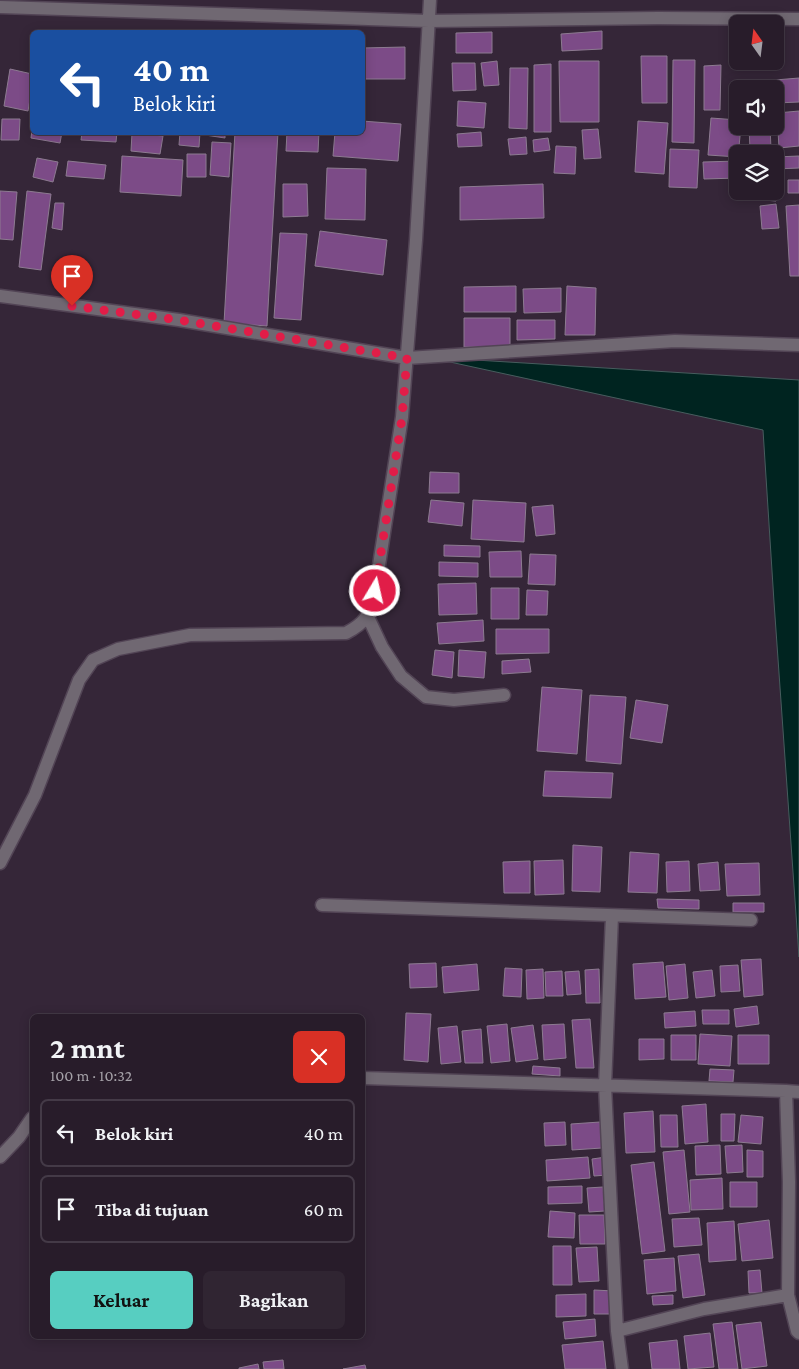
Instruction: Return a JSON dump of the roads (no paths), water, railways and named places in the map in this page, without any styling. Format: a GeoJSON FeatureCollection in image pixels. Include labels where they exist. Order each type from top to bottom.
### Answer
{"type":"FeatureCollection","features":[{"type":"Feature","properties":{"kind":"street"},"geometry":{"type":"LineString","coordinates":[[0,863],[35,795],[79,680],[93,660],[118,649],[190,635],[346,633],[368,617],[380,562],[402,418],[430,0]]}},
{"type":"Feature","properties":{"kind":"street"},"geometry":{"type":"LineString","coordinates":[[0,7],[429,21],[799,18]]}},
{"type":"Feature","properties":{"kind":"street"},"geometry":{"type":"LineString","coordinates":[[0,296],[179,320],[407,358],[674,341],[799,345]]}},
{"type":"Feature","properties":{"kind":"street"},"geometry":{"type":"LineString","coordinates":[[368,617],[382,647],[401,676],[426,696],[454,700],[504,695]]}},
{"type":"Feature","properties":{"kind":"street"},"geometry":{"type":"LineString","coordinates":[[322,905],[751,920]]}},
{"type":"Feature","properties":{"kind":"street"},"geometry":{"type":"LineString","coordinates":[[612,916],[605,1086],[616,1331],[622,1369]]}},
{"type":"Feature","properties":{"kind":"street"},"geometry":{"type":"LineString","coordinates":[[365,1078],[793,1092],[789,1182],[788,1295],[799,1333]]}},
{"type":"Feature","properties":{"kind":"street"},"geometry":{"type":"LineString","coordinates":[[0,1157],[19,1137],[30,1121]]}},
{"type":"Feature","properties":{"kind":"street"},"geometry":{"type":"LineString","coordinates":[[616,1331],[704,1310],[788,1295]]}}]}
